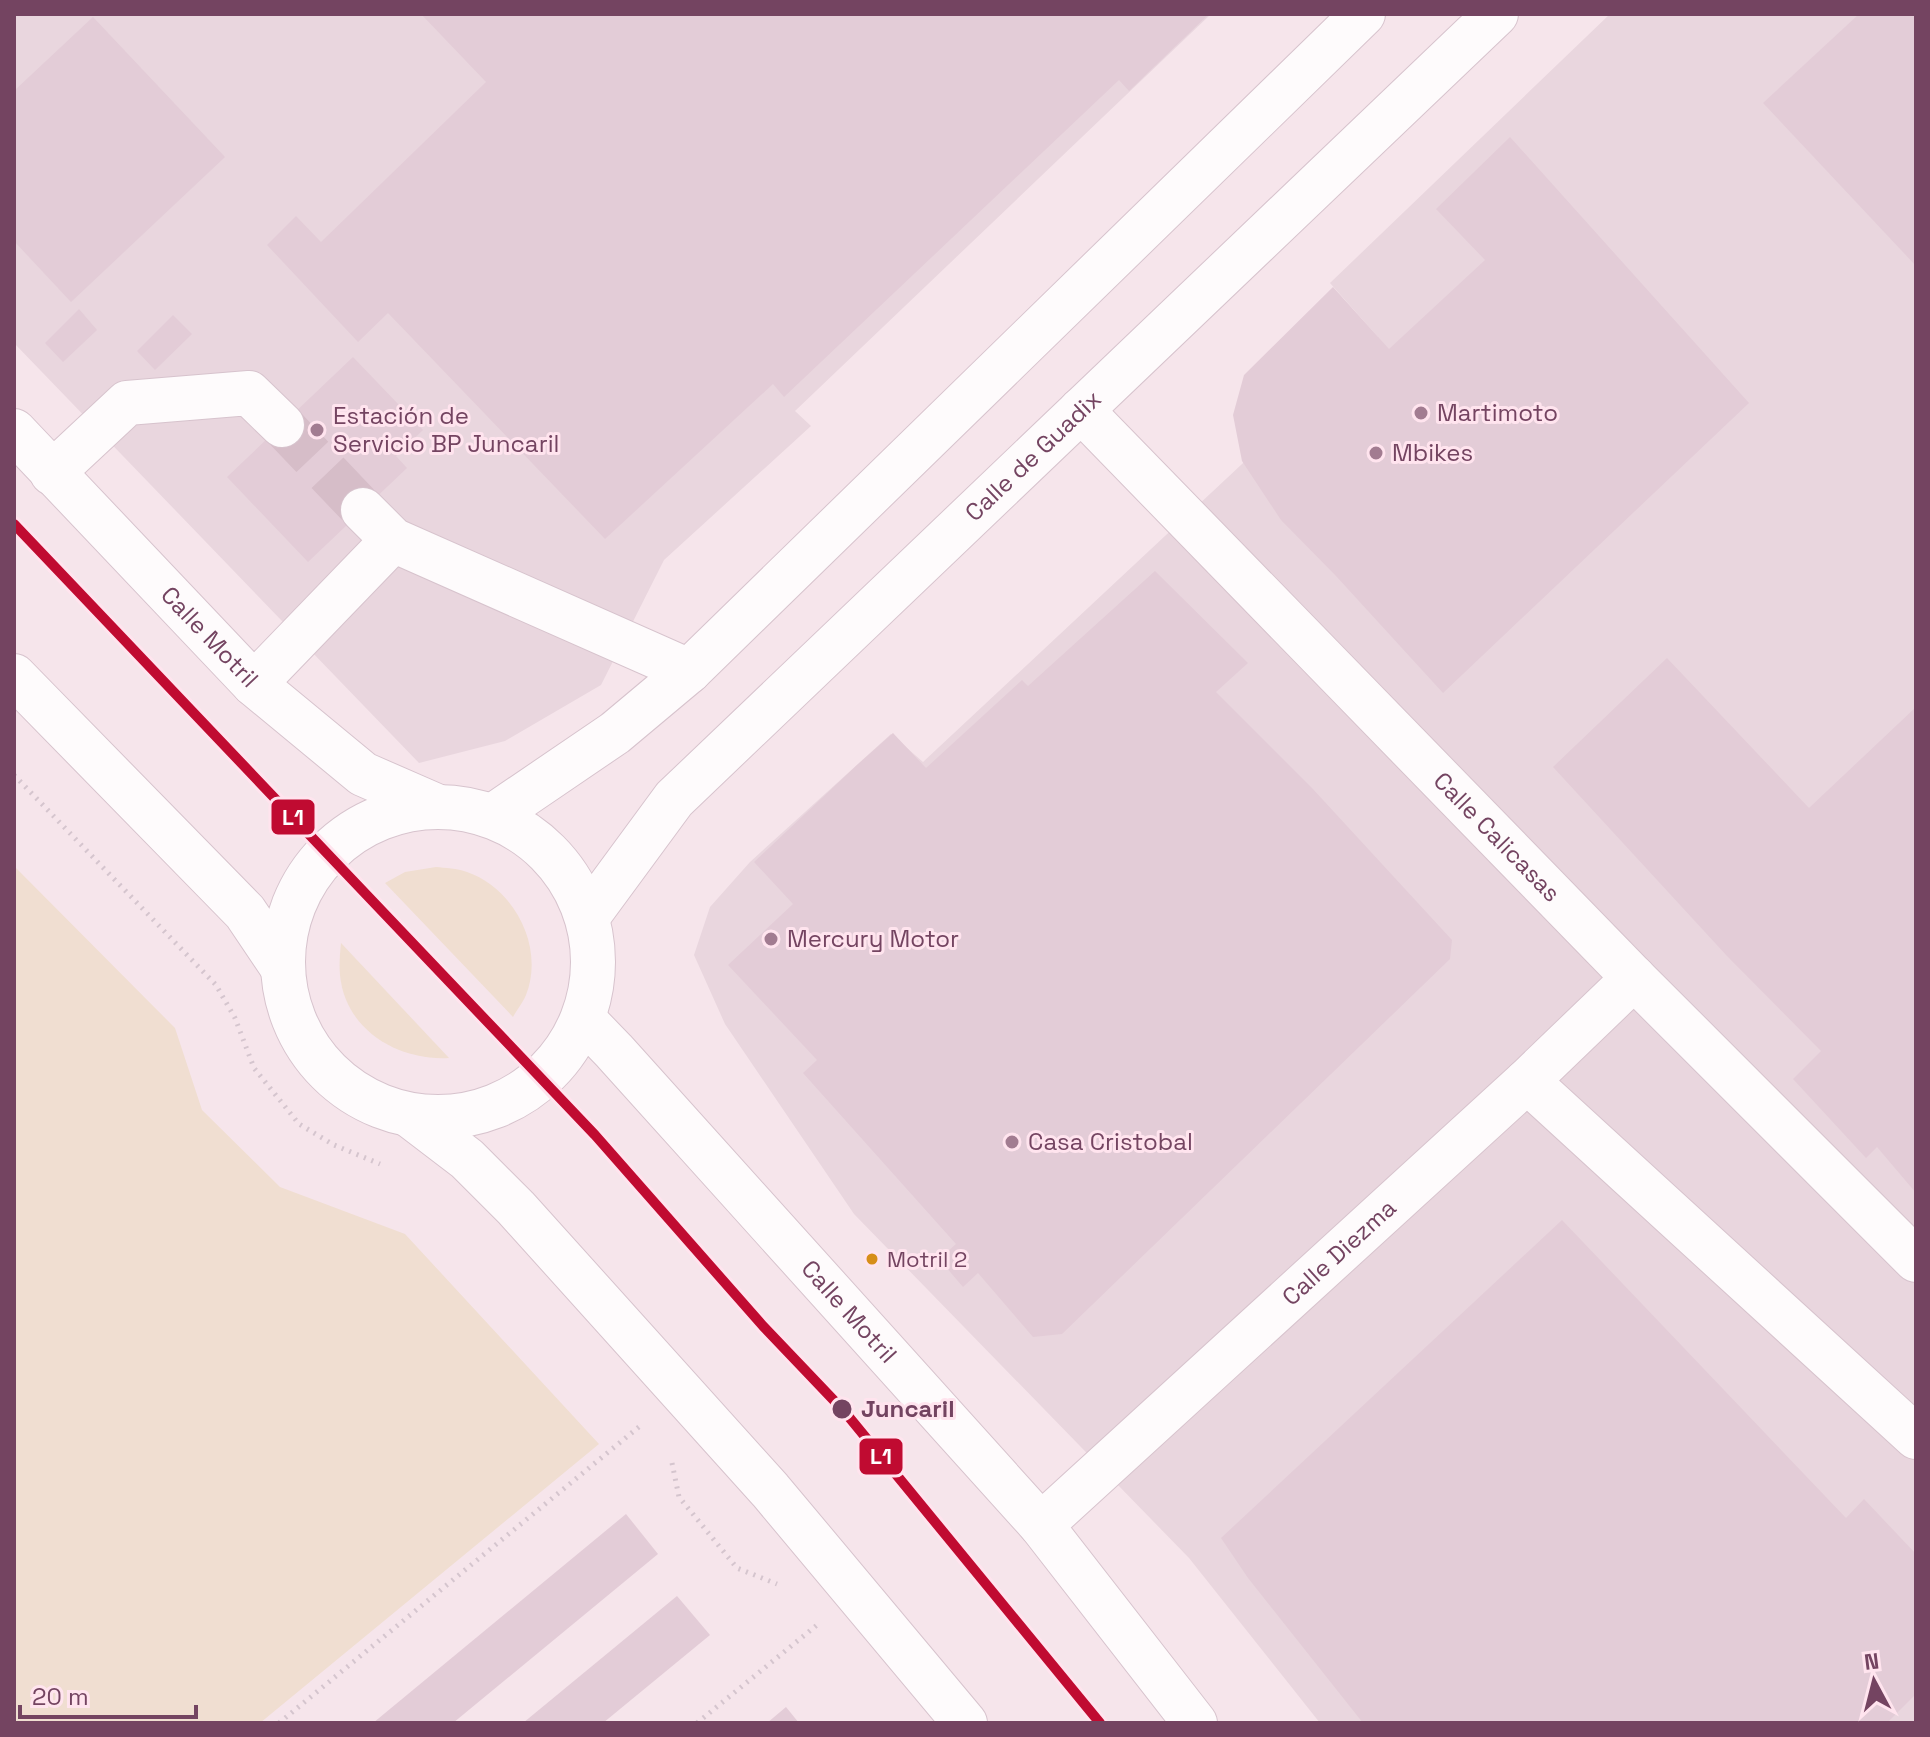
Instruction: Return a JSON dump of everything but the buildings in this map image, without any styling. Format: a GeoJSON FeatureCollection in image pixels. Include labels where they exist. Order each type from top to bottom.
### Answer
{"type":"FeatureCollection","features":[{"type":"Feature","properties":{"kind":"street"},"geometry":{"type":"LineString","coordinates":[[493,816],[615,733],[689,671],[1363,14]]}},
{"type":"Feature","properties":{"kind":"street","name":"Calle de Guadix"},"geometry":{"type":"LineString","coordinates":[[588,916],[674,799],[1496,14]]}},
{"type":"Feature","properties":{"kind":"street"},"geometry":{"type":"LineString","coordinates":[[52,473],[127,403],[249,393],[282,425]]}},
{"type":"Feature","properties":{"kind":"street","name":"Calle Calicasas"},"geometry":{"type":"LineString","coordinates":[[1081,410],[1634,978],[1916,1260]]}},
{"type":"Feature","properties":{"kind":"street","name":"Calle Motril"},"geometry":{"type":"LineString","coordinates":[[14,431],[254,684],[363,774],[434,805]]}},
{"type":"Feature","properties":{"kind":"street"},"geometry":{"type":"LineString","coordinates":[[254,684],[378,525],[689,671]]}},
{"type":"Feature","properties":{"kind":"street"},"geometry":{"type":"LineString","coordinates":[[14,676],[245,912],[280,964]]}},
{"type":"Feature","properties":{"kind":"street"},"geometry":{"type":"LineString","coordinates":[[412,1117],[475,1114],[524,1093],[555,1066],[584,1020],[595,963],[588,916],[572,880],[543,845],[493,816],[434,805],[375,818],[314,864],[288,913],[280,964],[293,1024],[316,1062],[364,1101],[412,1117],[467,1159],[516,1208],[770,1490],[965,1723]]}},
{"type":"Feature","properties":{"kind":"street","name":"Calle Diezma"},"geometry":{"type":"LineString","coordinates":[[1041,1525],[1527,1081],[1634,978]]}},
{"type":"Feature","properties":{"kind":"street","name":"Calle Motril"},"geometry":{"type":"LineString","coordinates":[[584,1020],[1041,1525],[1195,1723]]}},
{"type":"Feature","properties":{"kind":"street"},"geometry":{"type":"LineString","coordinates":[[1527,1081],[1916,1437]]}},
{"type":"Feature","properties":{"kind":"path"},"geometry":{"type":"LineString","coordinates":[[279,1723],[641,1425]]}},
{"type":"Feature","properties":{"kind":"path"},"geometry":{"type":"LineString","coordinates":[[679,1497],[737,1568]]}},
{"type":"Feature","properties":{"kind":"path"},"geometry":{"type":"LineString","coordinates":[[697,1723],[817,1625]]}},
{"type":"Feature","properties":{"kind":"shaded area"},"geometry":{"type":"Polygon","coordinates":[[[14,14],[1211,14],[795,411],[811,426],[664,560],[601,685],[505,741],[419,763],[14,343],[14,14]]]}},
{"type":"Feature","properties":{"kind":"shaded area"},"geometry":{"type":"Polygon","coordinates":[[[1610,14],[1916,14],[1916,1723],[1320,1723],[1189,1558],[854,1214],[725,1024],[694,955],[710,907],[750,862],[891,734],[923,762],[1378,337],[1330,283],[1610,14]]]}},
{"type":"Feature","properties":{"kind":"shaded area"},"geometry":{"type":"Polygon","coordinates":[[[14,866],[175,1028],[202,1110],[280,1187],[405,1234],[599,1444],[260,1723],[14,1723],[14,866]]]}},
{"type":"Feature","properties":{"kind":"shaded area"},"geometry":{"type":"Polygon","coordinates":[[[436,867],[463,871],[484,880],[499,891],[521,922],[528,939],[531,977],[526,995],[513,1017],[385,883],[405,872],[436,867]]]}},
{"type":"Feature","properties":{"kind":"shaded area"},"geometry":{"type":"Polygon","coordinates":[[[341,943],[449,1058],[411,1054],[377,1038],[363,1026],[344,994],[340,971],[341,943]]]}},
{"type":"Feature","properties":{"kind":"tunnel"},"geometry":{"type":"LineString","coordinates":[[282,425],[363,510]]}},
{"type":"Feature","properties":{"kind":"transit line","name":"L1"},"geometry":{"type":"LineString","coordinates":[[14,524],[595,1135],[763,1326],[844,1411],[1100,1723]]}},
{"type":"Feature","properties":{"kind":"place","name":"Martimoto"},"geometry":{"type":"Point","coordinates":[1421,413]}},
{"type":"Feature","properties":{"kind":"place","name":"Estación de Servicio BP Juncaril"},"geometry":{"type":"Point","coordinates":[317,430]}},
{"type":"Feature","properties":{"kind":"place","name":"Mbikes"},"geometry":{"type":"Point","coordinates":[1376,453]}},
{"type":"Feature","properties":{"kind":"place","name":"Mercury Motor"},"geometry":{"type":"Point","coordinates":[771,939]}},
{"type":"Feature","properties":{"kind":"place","name":"Casa Cristobal"},"geometry":{"type":"Point","coordinates":[1012,1142]}},
{"type":"Feature","properties":{"kind":"place","name":"Motril 2"},"geometry":{"type":"Point","coordinates":[872,1259]}},
{"type":"Feature","properties":{"kind":"place","name":"Juncaril"},"geometry":{"type":"Point","coordinates":[842,1409]}}]}
